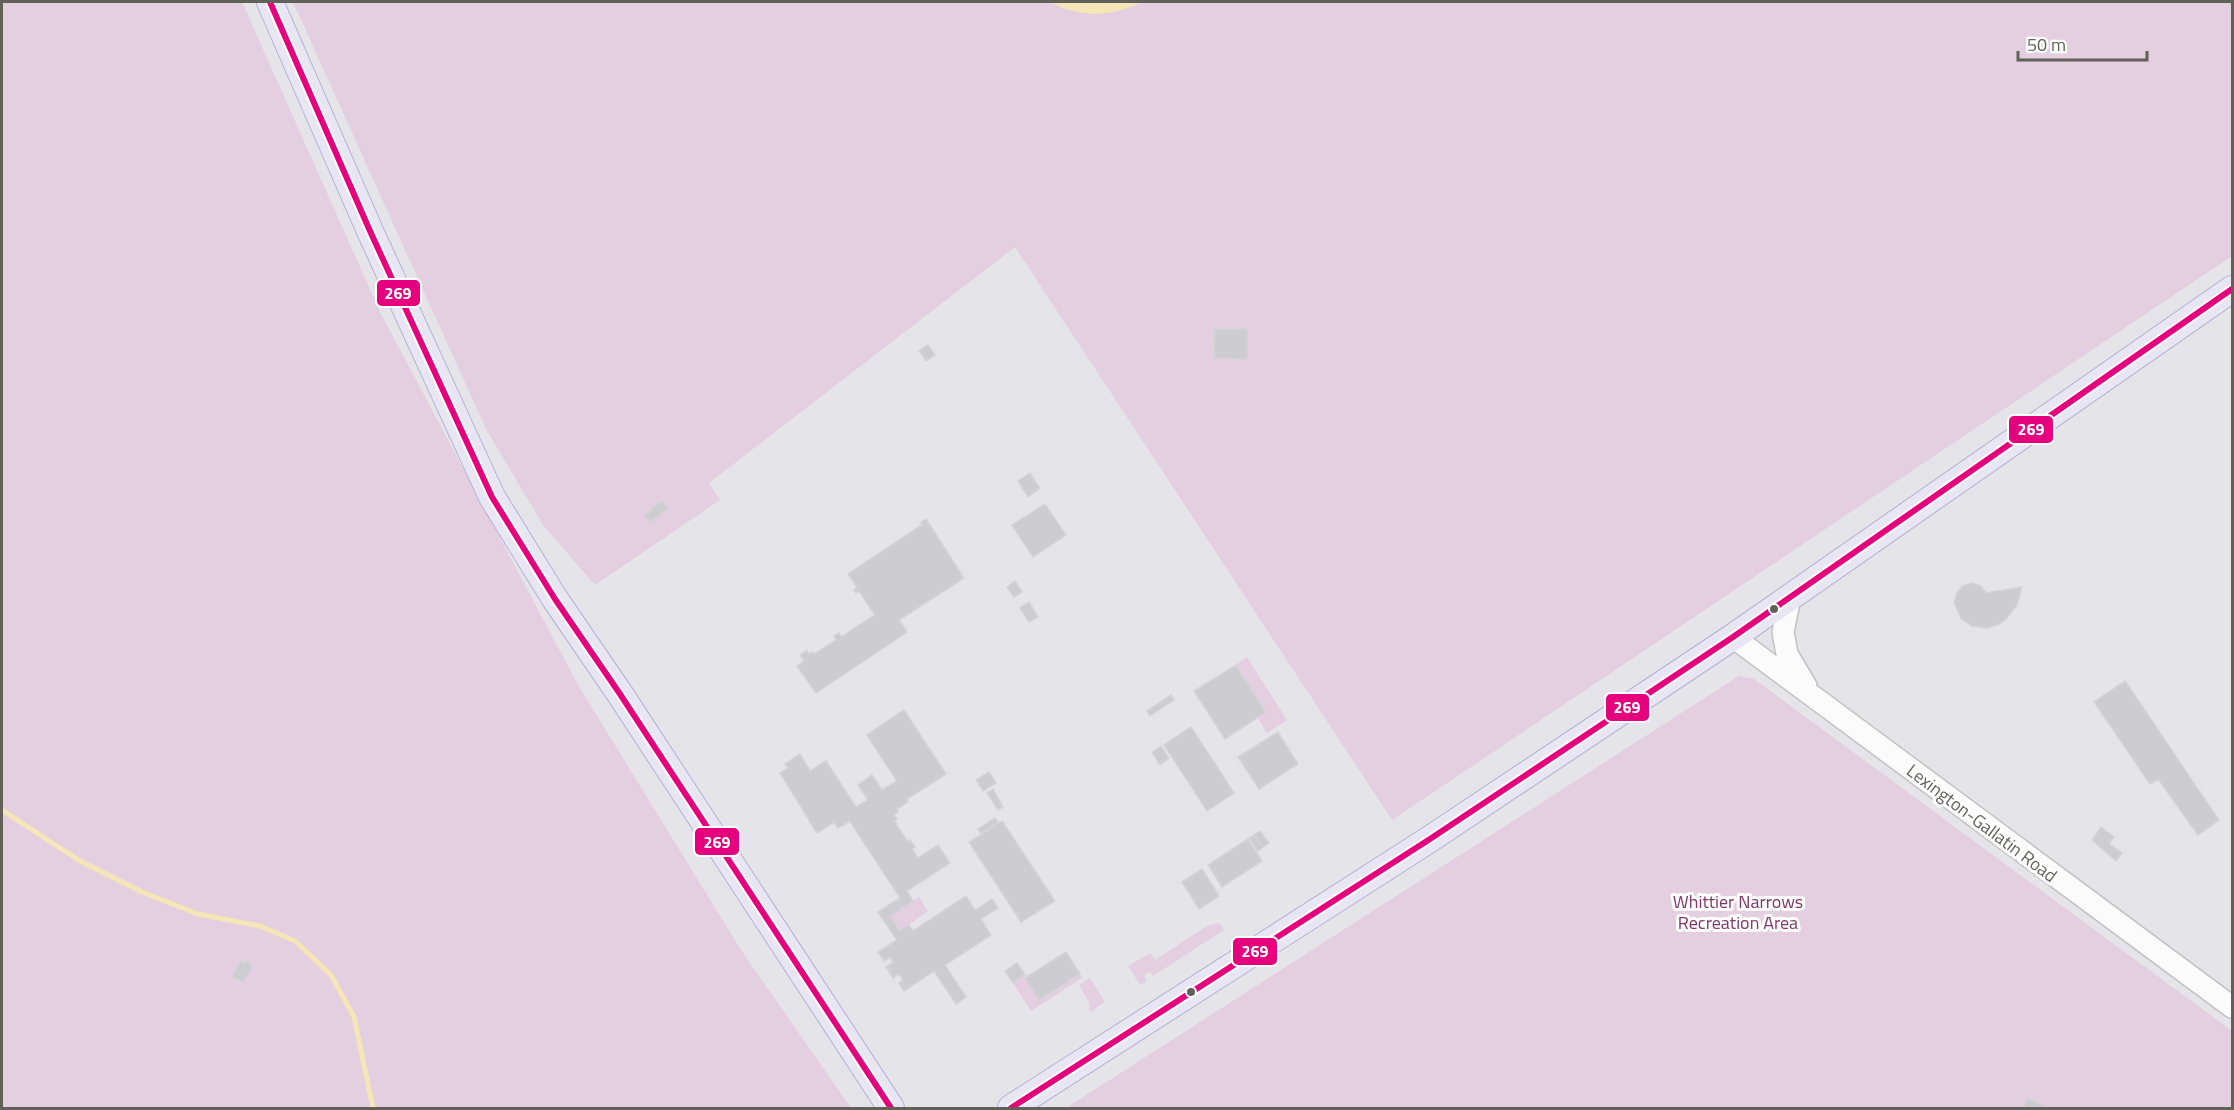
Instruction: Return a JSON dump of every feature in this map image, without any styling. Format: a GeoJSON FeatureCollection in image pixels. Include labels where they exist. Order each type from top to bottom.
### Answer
{"type":"FeatureCollection","features":[{"type":"Feature","properties":{"kind":"main road"},"geometry":{"type":"LineString","coordinates":[[270,2],[370,231],[492,497],[555,599],[620,694],[891,1108]]}},
{"type":"Feature","properties":{"kind":"main road"},"geometry":{"type":"LineString","coordinates":[[1011,1108],[1430,839],[1733,637],[2232,289]]}},
{"type":"Feature","properties":{"kind":"street"},"geometry":{"type":"LineString","coordinates":[[1790,598],[1783,632],[1786,654],[1810,695]]}},
{"type":"Feature","properties":{"kind":"street","name":"Lexington-Gallatin Road"},"geometry":{"type":"LineString","coordinates":[[1733,637],[2232,1007]]}},
{"type":"Feature","properties":{"kind":"green space"},"geometry":{"type":"Polygon","coordinates":[[[2,2],[242,2],[381,314],[578,685],[741,950],[851,1108],[2,1108],[2,2]]]}},
{"type":"Feature","properties":{"kind":"green space"},"geometry":{"type":"Polygon","coordinates":[[[293,2],[2232,2],[2232,256],[1392,820],[1015,247],[709,483],[720,500],[595,585],[543,525],[486,429],[293,2]]]}},
{"type":"Feature","properties":{"kind":"green space"},"geometry":{"type":"Polygon","coordinates":[[[1247,657],[1287,720],[1267,733],[1258,718],[1266,712],[1236,665],[1247,657]]]}},
{"type":"Feature","properties":{"kind":"green space","name":"Whittier Narrows Recreation Area"},"geometry":{"type":"Polygon","coordinates":[[[1739,676],[1754,679],[2232,1031],[2232,1108],[1066,1108],[1739,676]]]}},
{"type":"Feature","properties":{"kind":"green space"},"geometry":{"type":"Polygon","coordinates":[[[919,897],[928,911],[900,931],[890,916],[919,897]]]}},
{"type":"Feature","properties":{"kind":"green space"},"geometry":{"type":"Polygon","coordinates":[[[1220,923],[1224,930],[1153,976],[1150,972],[1144,975],[1147,981],[1140,985],[1128,966],[1150,953],[1155,960],[1207,926],[1220,923]]]}},
{"type":"Feature","properties":{"kind":"green space"},"geometry":{"type":"Polygon","coordinates":[[[1080,974],[1082,978],[1031,1011],[1013,983],[1024,976],[1040,1000],[1080,974]]]}},
{"type":"Feature","properties":{"kind":"green space"},"geometry":{"type":"Polygon","coordinates":[[[1090,978],[1105,1002],[1090,1012],[1089,1002],[1079,985],[1090,978]]]}},
{"type":"Feature","properties":{"kind":"shaded area"},"geometry":{"type":"Polygon","coordinates":[[[1051,2],[1141,2],[1119,11],[1096,14],[1073,11],[1051,2]]]}},
{"type":"Feature","properties":{"kind":"building"},"geometry":{"type":"Polygon","coordinates":[[[1215,329],[1247,329],[1247,359],[1214,358],[1215,329]]]}},
{"type":"Feature","properties":{"kind":"building"},"geometry":{"type":"Polygon","coordinates":[[[928,345],[935,355],[926,361],[919,351],[928,345]]]}},
{"type":"Feature","properties":{"kind":"building"},"geometry":{"type":"Polygon","coordinates":[[[1030,473],[1040,488],[1028,497],[1018,481],[1030,473]]]}},
{"type":"Feature","properties":{"kind":"building"},"geometry":{"type":"Polygon","coordinates":[[[662,501],[668,509],[650,522],[644,515],[662,501]]]}},
{"type":"Feature","properties":{"kind":"building"},"geometry":{"type":"Polygon","coordinates":[[[1045,504],[1066,535],[1033,557],[1012,525],[1045,504]]]}},
{"type":"Feature","properties":{"kind":"building"},"geometry":{"type":"Polygon","coordinates":[[[926,519],[964,578],[899,620],[907,632],[816,693],[797,666],[804,661],[800,655],[807,650],[809,654],[812,652],[814,654],[836,640],[834,636],[839,633],[841,637],[875,615],[859,591],[856,593],[854,590],[857,587],[848,574],[922,525],[921,522],[926,519]]]}},
{"type":"Feature","properties":{"kind":"building"},"geometry":{"type":"Polygon","coordinates":[[[1015,581],[1022,592],[1014,597],[1007,587],[1015,581]]]}},
{"type":"Feature","properties":{"kind":"building"},"geometry":{"type":"Polygon","coordinates":[[[1972,583],[1981,586],[1986,593],[2022,587],[2017,605],[2007,618],[1988,628],[1972,626],[1961,618],[1954,603],[1957,593],[1963,586],[1972,583]]]}},
{"type":"Feature","properties":{"kind":"building"},"geometry":{"type":"Polygon","coordinates":[[[1029,602],[1038,617],[1029,622],[1020,608],[1029,602]]]}},
{"type":"Feature","properties":{"kind":"building"},"geometry":{"type":"Polygon","coordinates":[[[1236,665],[1266,712],[1225,739],[1194,691],[1236,665]]]}},
{"type":"Feature","properties":{"kind":"building"},"geometry":{"type":"Polygon","coordinates":[[[2125,681],[2219,820],[2198,835],[2158,779],[2150,784],[2094,702],[2125,681]]]}},
{"type":"Feature","properties":{"kind":"building"},"geometry":{"type":"Polygon","coordinates":[[[1171,695],[1174,700],[1150,716],[1147,711],[1171,695]]]}},
{"type":"Feature","properties":{"kind":"building"},"geometry":{"type":"Polygon","coordinates":[[[904,710],[946,774],[907,799],[908,802],[897,809],[898,812],[894,815],[897,819],[894,821],[908,842],[910,840],[915,847],[912,849],[918,858],[938,845],[950,863],[907,891],[913,901],[890,916],[900,931],[909,925],[913,931],[966,896],[975,910],[992,899],[998,908],[981,919],[991,935],[945,965],[966,997],[956,1004],[934,971],[904,991],[899,983],[903,980],[899,974],[893,978],[886,967],[893,962],[890,957],[884,961],[878,952],[897,940],[878,912],[900,898],[850,821],[838,828],[834,822],[817,833],[780,773],[788,768],[785,764],[800,754],[810,771],[826,761],[856,807],[868,800],[858,785],[872,775],[882,790],[897,781],[867,735],[904,710]]]}},
{"type":"Feature","properties":{"kind":"building"},"geometry":{"type":"Polygon","coordinates":[[[1191,727],[1234,793],[1207,811],[1164,745],[1191,727]]]}},
{"type":"Feature","properties":{"kind":"building"},"geometry":{"type":"Polygon","coordinates":[[[1278,732],[1298,764],[1259,789],[1238,757],[1278,732]]]}},
{"type":"Feature","properties":{"kind":"building"},"geometry":{"type":"Polygon","coordinates":[[[1161,746],[1169,758],[1160,765],[1152,752],[1161,746]]]}},
{"type":"Feature","properties":{"kind":"building"},"geometry":{"type":"Polygon","coordinates":[[[989,772],[996,783],[983,791],[976,780],[989,772]]]}},
{"type":"Feature","properties":{"kind":"building"},"geometry":{"type":"Polygon","coordinates":[[[993,789],[1003,807],[998,810],[987,793],[993,789]]]}},
{"type":"Feature","properties":{"kind":"building"},"geometry":{"type":"Polygon","coordinates":[[[995,818],[998,822],[981,833],[978,829],[995,818]]]}},
{"type":"Feature","properties":{"kind":"building"},"geometry":{"type":"Polygon","coordinates":[[[1002,821],[1055,901],[1021,922],[969,842],[1002,821]]]}},
{"type":"Feature","properties":{"kind":"building"},"geometry":{"type":"Polygon","coordinates":[[[2101,827],[2114,837],[2109,844],[2122,853],[2116,861],[2092,840],[2101,827]]]}},
{"type":"Feature","properties":{"kind":"building"},"geometry":{"type":"Polygon","coordinates":[[[1260,831],[1269,843],[1263,847],[1254,835],[1260,831]]]}},
{"type":"Feature","properties":{"kind":"building"},"geometry":{"type":"Polygon","coordinates":[[[1254,835],[1263,847],[1258,851],[1249,838],[1254,835]]]}},
{"type":"Feature","properties":{"kind":"building"},"geometry":{"type":"Polygon","coordinates":[[[1248,839],[1262,861],[1222,887],[1208,865],[1248,839]]]}},
{"type":"Feature","properties":{"kind":"building"},"geometry":{"type":"Polygon","coordinates":[[[1202,869],[1219,896],[1199,909],[1182,882],[1202,869]]]}},
{"type":"Feature","properties":{"kind":"building"},"geometry":{"type":"Polygon","coordinates":[[[1066,952],[1080,974],[1039,1000],[1025,978],[1066,952]]]}},
{"type":"Feature","properties":{"kind":"building"},"geometry":{"type":"Polygon","coordinates":[[[241,961],[245,964],[247,961],[252,963],[243,983],[232,977],[241,961]]]}},
{"type":"Feature","properties":{"kind":"building"},"geometry":{"type":"Polygon","coordinates":[[[1017,963],[1025,975],[1013,983],[1005,971],[1017,963]]]}},
{"type":"Feature","properties":{"kind":"building"},"geometry":{"type":"Polygon","coordinates":[[[2027,1098],[2048,1107],[2023,1108],[2027,1098]]]}},
{"type":"Feature","properties":{"kind":"waterway"},"geometry":{"type":"LineString","coordinates":[[2,810],[80,861],[142,892],[198,914],[260,926],[295,941],[331,975],[354,1017],[373,1108]]}},
{"type":"Feature","properties":{"kind":"transit line","name":"269"},"geometry":{"type":"LineString","coordinates":[[270,2],[370,231],[492,497],[555,599],[620,694],[891,1108]]}},
{"type":"Feature","properties":{"kind":"transit line","name":"269"},"geometry":{"type":"LineString","coordinates":[[1011,1108],[1430,839],[1733,637],[2232,289]]}}]}
